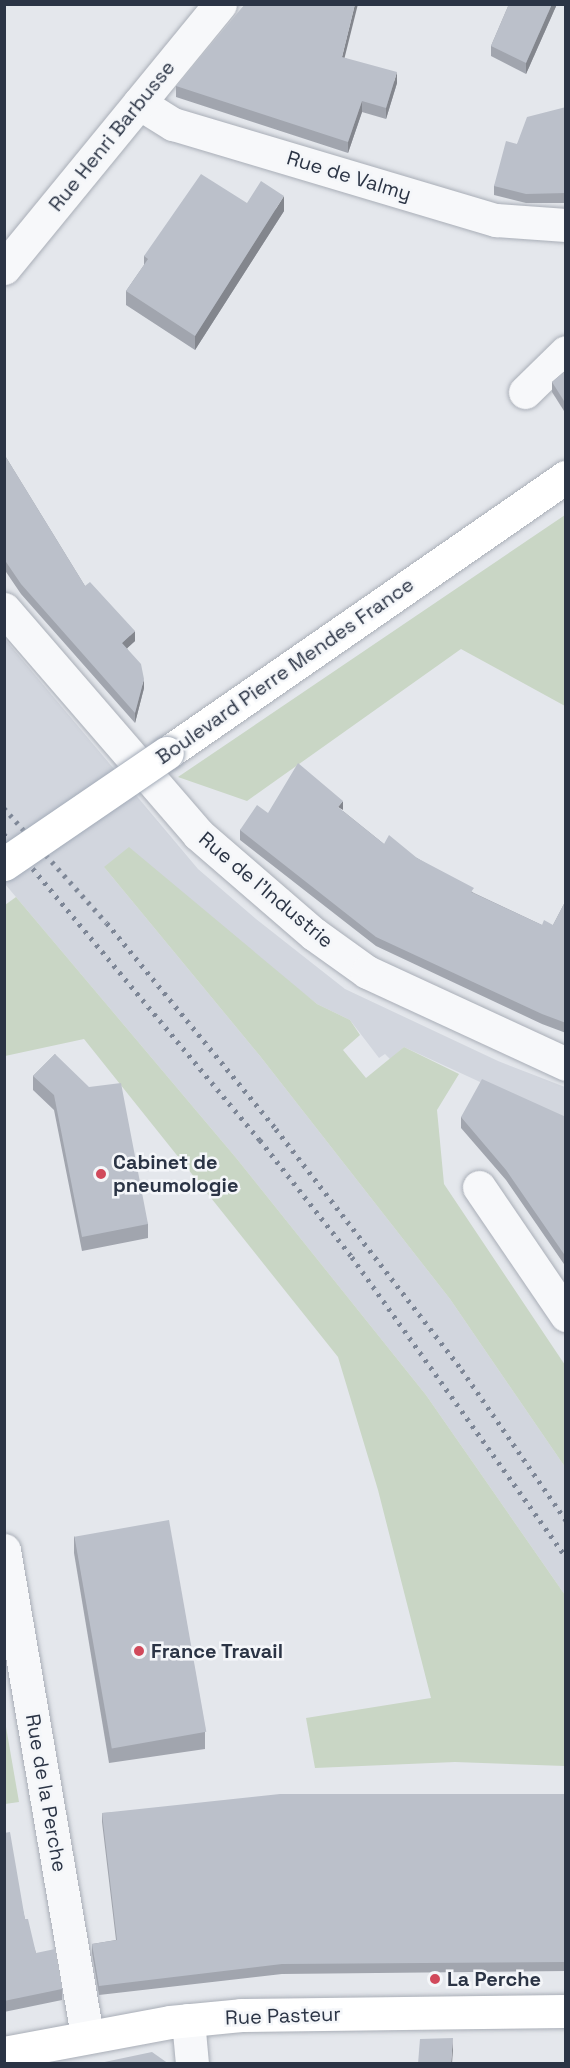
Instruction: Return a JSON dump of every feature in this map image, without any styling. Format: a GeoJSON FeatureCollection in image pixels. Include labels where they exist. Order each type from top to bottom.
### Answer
{"type":"FeatureCollection","features":[{"type":"Feature","properties":{"kind":"main road","name":"Boulevard Pierre Mendes France"},"geometry":{"type":"LineString","coordinates":[[4,864],[566,477]]}},
{"type":"Feature","properties":{"kind":"main road","name":"Rue Pasteur"},"geometry":{"type":"LineString","coordinates":[[4,2053],[188,2020],[241,2015],[566,2011]]}},
{"type":"Feature","properties":{"kind":"street","name":"Rue Henri Barbusse"},"geometry":{"type":"LineString","coordinates":[[4,268],[220,4]]}},
{"type":"Feature","properties":{"kind":"street","name":"Rue de Valmy"},"geometry":{"type":"LineString","coordinates":[[139,103],[172,124],[496,220],[566,225]]}},
{"type":"Feature","properties":{"kind":"street"},"geometry":{"type":"LineString","coordinates":[[525,392],[566,352]]}},
{"type":"Feature","properties":{"kind":"street","name":"Rue de l'Industrie"},"geometry":{"type":"LineString","coordinates":[[4,609],[198,834],[314,934],[367,972],[566,1064]]}},
{"type":"Feature","properties":{"kind":"street"},"geometry":{"type":"LineString","coordinates":[[479,1187],[566,1315]]}},
{"type":"Feature","properties":{"kind":"street","name":"Rue de la Perche"},"geometry":{"type":"LineString","coordinates":[[4,1550],[87,2037]]}},
{"type":"Feature","properties":{"kind":"street"},"geometry":{"type":"LineString","coordinates":[[188,2020],[192,2064]]}},
{"type":"Feature","properties":{"kind":"shaded area"},"geometry":{"type":"Polygon","coordinates":[[[4,638],[198,869],[256,919],[345,989],[498,1061],[565,1087],[565,1121],[404,1047],[390,1059],[385,1054],[379,1058],[350,1020],[317,1004],[252,953],[104,867],[260,1056],[450,1299],[565,1467],[565,1595],[426,1395],[237,1159],[5,884],[4,638]]]}},
{"type":"Feature","properties":{"kind":"green space"},"geometry":{"type":"Polygon","coordinates":[[[565,515],[565,706],[461,649],[247,801],[178,777],[565,515]]]}},
{"type":"Feature","properties":{"kind":"green space"},"geometry":{"type":"Polygon","coordinates":[[[129,847],[317,1004],[350,1020],[360,1035],[343,1050],[366,1078],[404,1047],[459,1074],[437,1110],[444,1184],[565,1365],[565,1467],[450,1299],[260,1056],[104,867],[129,847]]]}},
{"type":"Feature","properties":{"kind":"green space"},"geometry":{"type":"Polygon","coordinates":[[[16,897],[237,1159],[426,1395],[565,1595],[565,1766],[455,1762],[315,1768],[306,1718],[431,1698],[378,1490],[338,1357],[84,1039],[5,1056],[5,905],[16,897]]]}},
{"type":"Feature","properties":{"kind":"green space"},"geometry":{"type":"Polygon","coordinates":[[[4,1721],[19,1802],[5,1804],[4,1721]]]}},
{"type":"Feature","properties":{"kind":"building"},"geometry":{"type":"Polygon","coordinates":[[[245,4],[355,4],[342,57],[397,72],[386,108],[362,101],[348,142],[176,86],[245,4]]]}},
{"type":"Feature","properties":{"kind":"building"},"geometry":{"type":"Polygon","coordinates":[[[509,4],[552,4],[526,63],[491,46],[509,4]]]}},
{"type":"Feature","properties":{"kind":"building"},"geometry":{"type":"Polygon","coordinates":[[[566,107],[566,193],[526,194],[494,186],[506,141],[517,144],[527,117],[566,107]]]}},
{"type":"Feature","properties":{"kind":"building"},"geometry":{"type":"Polygon","coordinates":[[[201,174],[247,203],[261,181],[284,196],[195,336],[126,291],[148,259],[144,256],[201,174]]]}},
{"type":"Feature","properties":{"kind":"building"},"geometry":{"type":"Polygon","coordinates":[[[566,370],[566,400],[564,401],[552,382],[566,370]]]}},
{"type":"Feature","properties":{"kind":"building"},"geometry":{"type":"Polygon","coordinates":[[[4,454],[85,586],[90,582],[135,631],[122,643],[141,664],[144,679],[135,713],[21,584],[4,559],[4,454]]]}},
{"type":"Feature","properties":{"kind":"building"},"geometry":{"type":"Polygon","coordinates":[[[298,763],[343,801],[338,807],[384,844],[389,835],[417,858],[474,888],[471,892],[542,925],[544,920],[553,925],[566,900],[566,1023],[376,937],[240,830],[257,805],[268,813],[298,763]]]}},
{"type":"Feature","properties":{"kind":"building","name":"Cabinet de pneumologie"},"geometry":{"type":"Polygon","coordinates":[[[55,1054],[89,1087],[121,1083],[148,1224],[82,1237],[54,1095],[33,1076],[55,1054]]]}},
{"type":"Feature","properties":{"kind":"building"},"geometry":{"type":"Polygon","coordinates":[[[482,1079],[566,1117],[566,1257],[506,1170],[461,1117],[482,1079]]]}},
{"type":"Feature","properties":{"kind":"building","name":"France Travail"},"geometry":{"type":"Polygon","coordinates":[[[169,1520],[206,1732],[112,1748],[74,1537],[169,1520]]]}},
{"type":"Feature","properties":{"kind":"building"},"geometry":{"type":"Polygon","coordinates":[[[280,1794],[566,1794],[566,1962],[282,1964],[99,1986],[92,1944],[117,1940],[102,1813],[280,1794]]]}},
{"type":"Feature","properties":{"kind":"building"},"geometry":{"type":"Polygon","coordinates":[[[10,1832],[25,1919],[28,1919],[36,1953],[55,1949],[62,1989],[4,2001],[4,1833],[10,1832]]]}},
{"type":"Feature","properties":{"kind":"building"},"geometry":{"type":"Polygon","coordinates":[[[453,2038],[451,2064],[418,2064],[420,2039],[453,2038]]]}},
{"type":"Feature","properties":{"kind":"building"},"geometry":{"type":"Polygon","coordinates":[[[152,2052],[169,2064],[95,2064],[152,2052]]]}},
{"type":"Feature","properties":{"kind":"railway"},"geometry":{"type":"LineString","coordinates":[[4,808],[107,923],[276,1129],[462,1370],[566,1520]]}},
{"type":"Feature","properties":{"kind":"railway"},"geometry":{"type":"LineString","coordinates":[[4,834],[260,1140],[352,1257],[566,1557]]}},
{"type":"Feature","properties":{"kind":"place","name":"Cabinet de pneumologie"},"geometry":{"type":"Point","coordinates":[101,1174]}},
{"type":"Feature","properties":{"kind":"place","name":"France Travail"},"geometry":{"type":"Point","coordinates":[139,1651]}},
{"type":"Feature","properties":{"kind":"place","name":"La Perche"},"geometry":{"type":"Point","coordinates":[435,1979]}}]}
